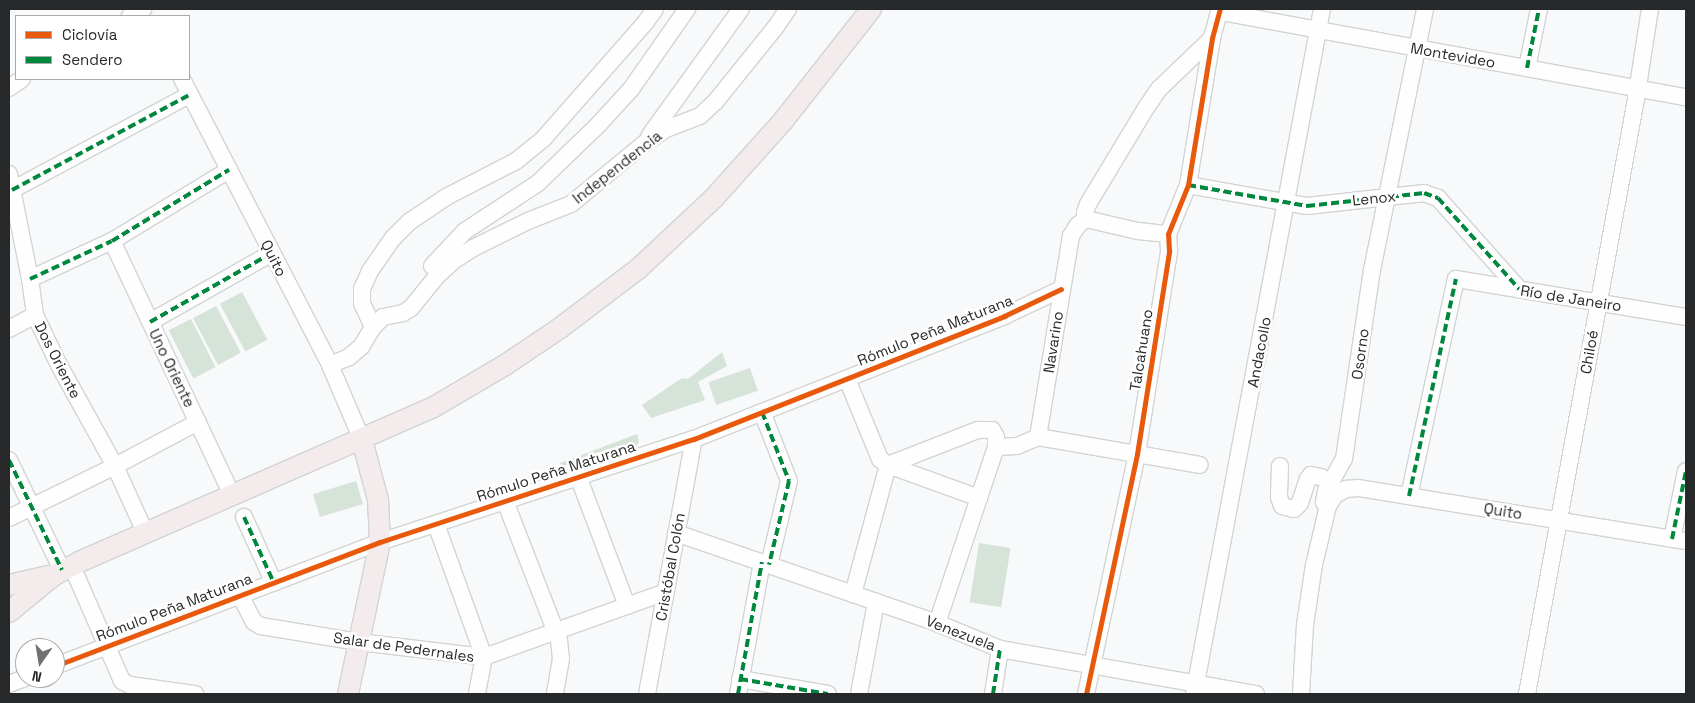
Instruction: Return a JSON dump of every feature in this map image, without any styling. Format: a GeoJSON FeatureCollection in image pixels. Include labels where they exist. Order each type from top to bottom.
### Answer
{"type":"FeatureCollection","features":[{"type":"Feature","properties":{"kind":"main road"},"geometry":{"type":"LineString","coordinates":[[832,58],[859,9]]}},
{"type":"Feature","properties":{"kind":"main road"},"geometry":{"type":"LineString","coordinates":[[9,585],[62,570],[145,532],[362,440],[447,400],[505,365],[567,323],[638,269],[687,225],[740,170],[804,96],[871,9]]}},
{"type":"Feature","properties":{"kind":"main road"},"geometry":{"type":"LineString","coordinates":[[348,694],[380,542],[378,500],[362,440]]}},
{"type":"Feature","properties":{"kind":"main road"},"geometry":{"type":"LineString","coordinates":[[9,612],[62,570]]}},
{"type":"Feature","properties":{"kind":"street"},"geometry":{"type":"LineString","coordinates":[[132,15],[143,9]]}},
{"type":"Feature","properties":{"kind":"street"},"geometry":{"type":"LineString","coordinates":[[330,365],[348,357],[361,347],[373,326],[362,303],[362,289],[370,271],[393,238],[409,222],[446,197],[516,161],[544,138],[645,23],[655,9]]}},
{"type":"Feature","properties":{"kind":"street"},"geometry":{"type":"LineString","coordinates":[[415,303],[416,286],[465,231],[538,183],[631,89],[687,9]]}},
{"type":"Feature","properties":{"kind":"street"},"geometry":{"type":"LineString","coordinates":[[645,143],[741,9]]}},
{"type":"Feature","properties":{"kind":"street","name":"Independencia"},"geometry":{"type":"LineString","coordinates":[[373,326],[383,317],[403,313],[415,303],[436,277],[453,261],[473,248],[528,221],[570,204],[645,143],[666,129],[700,116],[716,101],[788,9]]}},
{"type":"Feature","properties":{"kind":"street","name":"Andacollo"},"geometry":{"type":"LineString","coordinates":[[1195,689],[1322,9]]}},
{"type":"Feature","properties":{"kind":"street","name":"Osorno"},"geometry":{"type":"LineString","coordinates":[[1301,694],[1310,590],[1328,506],[1324,502],[1326,491],[1344,459],[1372,270],[1425,9]]}},
{"type":"Feature","properties":{"kind":"street"},"geometry":{"type":"LineString","coordinates":[[1527,68],[1539,9]]}},
{"type":"Feature","properties":{"kind":"street","name":"Chiloé"},"geometry":{"type":"LineString","coordinates":[[1527,694],[1638,88],[1650,9]]}},
{"type":"Feature","properties":{"kind":"street","name":"Montevideo"},"geometry":{"type":"LineString","coordinates":[[1220,10],[1318,30],[1686,97]]}},
{"type":"Feature","properties":{"kind":"street","name":"Talcahuano"},"geometry":{"type":"LineString","coordinates":[[1086,694],[1137,454],[1169,251],[1168,234],[1188,185],[1212,38],[1220,10]]}},
{"type":"Feature","properties":{"kind":"street","name":"Navarino"},"geometry":{"type":"LineString","coordinates":[[1038,437],[1071,236],[1078,224],[1086,219],[1085,212],[1088,204],[1159,89],[1212,38]]}},
{"type":"Feature","properties":{"kind":"street"},"geometry":{"type":"LineString","coordinates":[[9,88],[21,80]]}},
{"type":"Feature","properties":{"kind":"street","name":"Quito"},"geometry":{"type":"LineString","coordinates":[[182,80],[330,365],[362,440]]}},
{"type":"Feature","properties":{"kind":"street"},"geometry":{"type":"LineString","coordinates":[[10,182],[189,95]]}},
{"type":"Feature","properties":{"kind":"street"},"geometry":{"type":"LineString","coordinates":[[30,279],[112,241],[229,170]]}},
{"type":"Feature","properties":{"kind":"street","name":"Dos Oriente"},"geometry":{"type":"LineString","coordinates":[[10,182],[30,279],[35,315],[114,466],[145,532]]}},
{"type":"Feature","properties":{"kind":"street","name":"Lenox"},"geometry":{"type":"LineString","coordinates":[[1188,185],[1307,206],[1424,192],[1438,198],[1519,289]]}},
{"type":"Feature","properties":{"kind":"street"},"geometry":{"type":"LineString","coordinates":[[1086,219],[1138,231],[1168,234]]}},
{"type":"Feature","properties":{"kind":"street","name":"Uno Oriente"},"geometry":{"type":"LineString","coordinates":[[112,241],[232,496]]}},
{"type":"Feature","properties":{"kind":"street"},"geometry":{"type":"LineString","coordinates":[[150,322],[272,254]]}},
{"type":"Feature","properties":{"kind":"street","name":"Río de Janeiro"},"geometry":{"type":"LineString","coordinates":[[1409,496],[1456,279],[1686,317]]}},
{"type":"Feature","properties":{"kind":"street","name":"Rómulo Peña Maturana"},"geometry":{"type":"LineString","coordinates":[[65,662],[380,542],[694,439],[1004,316],[1061,289]]}},
{"type":"Feature","properties":{"kind":"street"},"geometry":{"type":"LineString","coordinates":[[9,329],[35,315]]}},
{"type":"Feature","properties":{"kind":"street"},"geometry":{"type":"LineString","coordinates":[[847,379],[880,459],[888,465],[979,498]]}},
{"type":"Feature","properties":{"kind":"street"},"geometry":{"type":"LineString","coordinates":[[762,412],[789,481],[766,564],[739,687],[828,694]]}},
{"type":"Feature","properties":{"kind":"street"},"geometry":{"type":"LineString","coordinates":[[9,518],[198,422]]}},
{"type":"Feature","properties":{"kind":"street"},"geometry":{"type":"LineString","coordinates":[[888,465],[984,429],[992,430],[995,434],[996,448],[937,623]]}},
{"type":"Feature","properties":{"kind":"street"},"geometry":{"type":"LineString","coordinates":[[996,448],[1017,446],[1038,437],[1200,465]]}},
{"type":"Feature","properties":{"kind":"street","name":"Cristóbal Colón"},"geometry":{"type":"LineString","coordinates":[[646,694],[694,439]]}},
{"type":"Feature","properties":{"kind":"street"},"geometry":{"type":"LineString","coordinates":[[9,460],[62,570],[107,646],[117,674],[126,683],[195,694]]}},
{"type":"Feature","properties":{"kind":"street"},"geometry":{"type":"LineString","coordinates":[[852,594],[888,465]]}},
{"type":"Feature","properties":{"kind":"street"},"geometry":{"type":"LineString","coordinates":[[1280,466],[1279,497],[1282,506],[1294,509],[1300,502],[1311,475],[1321,477],[1331,483]]}},
{"type":"Feature","properties":{"kind":"street"},"geometry":{"type":"LineString","coordinates":[[1679,540],[1686,471]]}},
{"type":"Feature","properties":{"kind":"street"},"geometry":{"type":"LineString","coordinates":[[578,476],[627,606]]}},
{"type":"Feature","properties":{"kind":"street","name":"Quito"},"geometry":{"type":"LineString","coordinates":[[1328,506],[1335,495],[1352,487],[1679,540]]}},
{"type":"Feature","properties":{"kind":"street"},"geometry":{"type":"LineString","coordinates":[[505,501],[556,631],[561,651],[555,694]]}},
{"type":"Feature","properties":{"kind":"street"},"geometry":{"type":"LineString","coordinates":[[244,517],[274,583]]}},
{"type":"Feature","properties":{"kind":"street"},"geometry":{"type":"LineString","coordinates":[[436,524],[484,658],[477,694]]}},
{"type":"Feature","properties":{"kind":"street","name":"Venezuela"},"geometry":{"type":"LineString","coordinates":[[676,533],[937,623],[1000,649],[1091,664],[1195,689],[1256,694]]}},
{"type":"Feature","properties":{"kind":"street","name":"Salar de Pedernales"},"geometry":{"type":"LineString","coordinates":[[240,595],[251,618],[257,624],[359,642],[484,658],[666,592]]}},
{"type":"Feature","properties":{"kind":"street"},"geometry":{"type":"LineString","coordinates":[[859,694],[876,602]]}},
{"type":"Feature","properties":{"kind":"street"},"geometry":{"type":"LineString","coordinates":[[993,694],[1000,649]]}},
{"type":"Feature","properties":{"kind":"shaded area"},"geometry":{"type":"Polygon","coordinates":[[[242,292],[267,340],[245,351],[220,304],[242,292]]]}},
{"type":"Feature","properties":{"kind":"shaded area"},"geometry":{"type":"Polygon","coordinates":[[[216,306],[241,353],[218,365],[193,318],[216,306]]]}},
{"type":"Feature","properties":{"kind":"shaded area"},"geometry":{"type":"Polygon","coordinates":[[[191,319],[216,367],[193,378],[169,330],[191,319]]]}},
{"type":"Feature","properties":{"kind":"shaded area"},"geometry":{"type":"Polygon","coordinates":[[[722,352],[727,366],[698,382],[705,400],[651,418],[642,405],[682,378],[688,379],[722,352]]]}},
{"type":"Feature","properties":{"kind":"shaded area"},"geometry":{"type":"Polygon","coordinates":[[[750,368],[758,391],[716,405],[708,382],[750,368]]]}},
{"type":"Feature","properties":{"kind":"shaded area"},"geometry":{"type":"Polygon","coordinates":[[[637,434],[639,442],[634,450],[572,470],[569,464],[562,466],[560,463],[637,434]]]}},
{"type":"Feature","properties":{"kind":"shaded area"},"geometry":{"type":"Polygon","coordinates":[[[356,481],[363,504],[320,517],[313,494],[356,481]]]}},
{"type":"Feature","properties":{"kind":"shaded area"},"geometry":{"type":"Polygon","coordinates":[[[979,543],[1011,548],[1001,607],[970,602],[979,543]]]}},
{"type":"Feature","properties":{"kind":"marked path"},"geometry":{"type":"LineString","coordinates":[[1527,68],[1539,9]]}},
{"type":"Feature","properties":{"kind":"marked path"},"geometry":{"type":"LineString","coordinates":[[12,190],[189,95]]}},
{"type":"Feature","properties":{"kind":"marked path"},"geometry":{"type":"LineString","coordinates":[[30,279],[112,241],[229,170]]}},
{"type":"Feature","properties":{"kind":"marked path"},"geometry":{"type":"LineString","coordinates":[[1188,185],[1307,206],[1424,193],[1438,198],[1519,289]]}},
{"type":"Feature","properties":{"kind":"marked path"},"geometry":{"type":"LineString","coordinates":[[150,322],[272,253]]}},
{"type":"Feature","properties":{"kind":"marked path"},"geometry":{"type":"LineString","coordinates":[[1409,496],[1456,279]]}},
{"type":"Feature","properties":{"kind":"marked path"},"geometry":{"type":"LineString","coordinates":[[762,412],[789,481],[769,565]]}},
{"type":"Feature","properties":{"kind":"marked path"},"geometry":{"type":"LineString","coordinates":[[9,460],[62,570]]}},
{"type":"Feature","properties":{"kind":"marked path"},"geometry":{"type":"LineString","coordinates":[[1672,539],[1686,471]]}},
{"type":"Feature","properties":{"kind":"marked path"},"geometry":{"type":"LineString","coordinates":[[244,517],[274,583]]}},
{"type":"Feature","properties":{"kind":"marked path"},"geometry":{"type":"LineString","coordinates":[[738,694],[762,562]]}},
{"type":"Feature","properties":{"kind":"marked path"},"geometry":{"type":"LineString","coordinates":[[993,694],[1000,649]]}},
{"type":"Feature","properties":{"kind":"marked path"},"geometry":{"type":"LineString","coordinates":[[740,679],[828,694]]}},
{"type":"Feature","properties":{"kind":"cycle path"},"geometry":{"type":"LineString","coordinates":[[1086,694],[1137,454],[1169,251],[1168,234],[1188,185],[1212,38],[1220,9]]}},
{"type":"Feature","properties":{"kind":"cycle path"},"geometry":{"type":"LineString","coordinates":[[65,662],[380,542],[694,439],[1004,316],[1061,289]]}}]}
